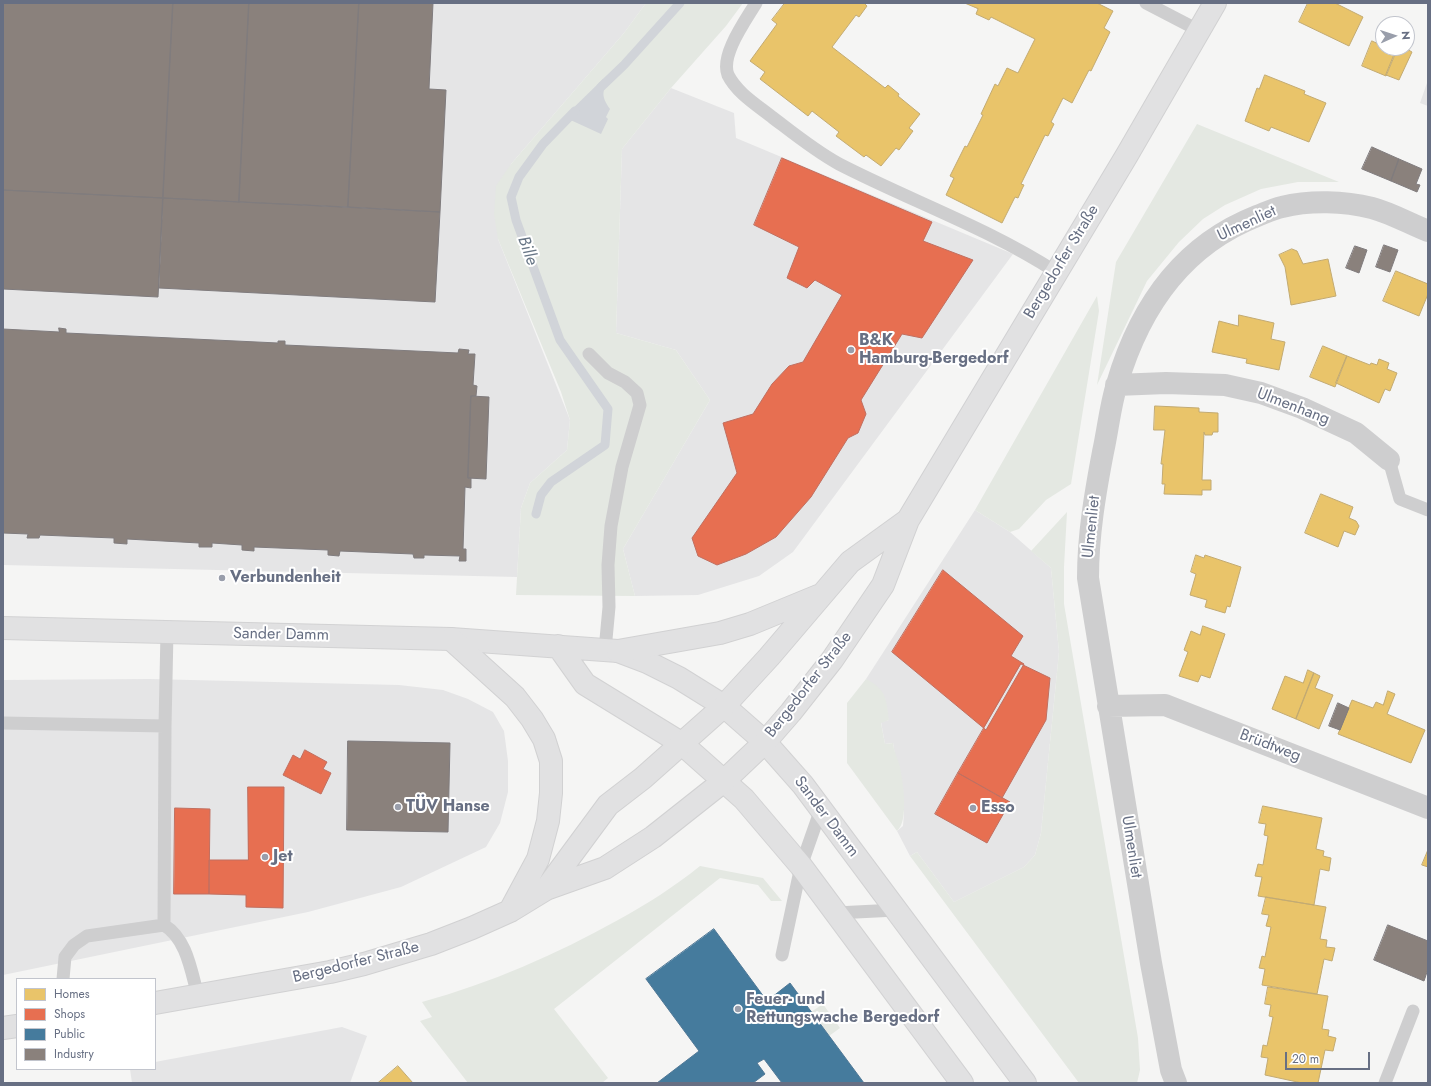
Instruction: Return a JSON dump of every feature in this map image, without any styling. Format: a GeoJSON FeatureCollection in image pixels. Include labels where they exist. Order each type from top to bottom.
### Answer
{"type":"FeatureCollection","features":[{"type":"Feature","properties":{"kind":"main road","name":"Bergedorfer Straße"},"geometry":{"type":"LineString","coordinates":[[156,1003],[330,972],[364,964],[431,944],[510,911],[546,889],[605,868],[653,837],[725,780],[765,742],[800,702],[883,585],[908,520],[1127,155],[1215,3]]}},
{"type":"Feature","properties":{"kind":"main road","name":"Bergedorfer Straße"},"geometry":{"type":"LineString","coordinates":[[546,889],[608,805],[643,778],[724,706],[825,593],[850,562],[908,520]]}},
{"type":"Feature","properties":{"kind":"main road"},"geometry":{"type":"LineString","coordinates":[[611,650],[720,633],[750,624],[825,593]]}},
{"type":"Feature","properties":{"kind":"main road","name":"Sander Damm"},"geometry":{"type":"LineString","coordinates":[[3,628],[451,639],[611,650],[647,662],[679,678],[724,706],[765,742],[803,785],[1025,1083]]}},
{"type":"Feature","properties":{"kind":"main road"},"geometry":{"type":"LineString","coordinates":[[451,639],[516,697],[544,739],[551,761],[552,793],[548,821],[538,859],[510,911]]}},
{"type":"Feature","properties":{"kind":"main road"},"geometry":{"type":"LineString","coordinates":[[558,646],[585,684],[681,743],[725,780],[744,799],[801,866],[962,1083]]}},
{"type":"Feature","properties":{"kind":"main road"},"geometry":{"type":"LineString","coordinates":[[3,1028],[16,1026]]}},
{"type":"Feature","properties":{"kind":"street","name":"Ulmenliet"},"geometry":{"type":"LineString","coordinates":[[1172,1079],[1151,963],[1088,578],[1088,557],[1095,496],[1116,385],[1138,330],[1165,283],[1185,262],[1207,243],[1243,222],[1282,207],[1306,204],[1347,204],[1373,208],[1428,231]]}},
{"type":"Feature","properties":{"kind":"street","name":"Ulmenhang"},"geometry":{"type":"LineString","coordinates":[[1116,385],[1225,385],[1261,393],[1302,408],[1356,433],[1389,460]]}},
{"type":"Feature","properties":{"kind":"street","name":"Brüdtweg"},"geometry":{"type":"LineString","coordinates":[[1108,706],[1165,705],[1428,808]]}},
{"type":"Feature","properties":{"kind":"lane"},"geometry":{"type":"LineString","coordinates":[[756,3],[736,36],[727,62],[728,74],[749,100],[793,133],[837,163],[921,204],[1023,250],[1056,272]]}},
{"type":"Feature","properties":{"kind":"lane"},"geometry":{"type":"LineString","coordinates":[[1146,3],[1198,30]]}},
{"type":"Feature","properties":{"kind":"lane"},"geometry":{"type":"LineString","coordinates":[[589,354],[608,373],[625,382],[637,393],[640,405],[622,467],[615,507],[608,565],[611,650]]}},
{"type":"Feature","properties":{"kind":"lane","name":"Ulmenhang"},"geometry":{"type":"LineString","coordinates":[[1389,460],[1400,499],[1428,510]]}},
{"type":"Feature","properties":{"kind":"lane"},"geometry":{"type":"LineString","coordinates":[[164,924],[167,632]]}},
{"type":"Feature","properties":{"kind":"lane"},"geometry":{"type":"LineString","coordinates":[[3,722],[165,726]]}},
{"type":"Feature","properties":{"kind":"lane"},"geometry":{"type":"LineString","coordinates":[[782,955],[801,866],[821,809]]}},
{"type":"Feature","properties":{"kind":"lane"},"geometry":{"type":"LineString","coordinates":[[836,913],[896,910]]}},
{"type":"Feature","properties":{"kind":"lane"},"geometry":{"type":"LineString","coordinates":[[63,978],[65,957],[74,945],[87,936],[164,924],[174,931],[181,943],[198,996]]}},
{"type":"Feature","properties":{"kind":"lane"},"geometry":{"type":"LineString","coordinates":[[1385,1083],[1413,1011]]}},
{"type":"Feature","properties":{"kind":"shaded area"},"geometry":{"type":"Polygon","coordinates":[[[3,3],[646,3],[624,33],[511,164],[498,239],[570,420],[567,450],[530,483],[521,508],[517,577],[3,565],[3,3]]]}},
{"type":"Feature","properties":{"kind":"shaded area"},"geometry":{"type":"Polygon","coordinates":[[[646,3],[743,3],[726,26],[671,88],[622,149],[616,333],[676,350],[710,400],[623,549],[635,596],[516,595],[521,508],[530,483],[567,450],[570,420],[561,392],[498,239],[494,213],[496,186],[511,164],[624,33],[646,3]]]}},
{"type":"Feature","properties":{"kind":"shaded area"},"geometry":{"type":"Polygon","coordinates":[[[603,79],[609,79],[605,87],[604,97],[610,109],[606,117],[608,119],[601,134],[564,117],[603,79]]]}},
{"type":"Feature","properties":{"kind":"shaded area"},"geometry":{"type":"Polygon","coordinates":[[[1428,80],[1428,106],[1420,103],[1428,80]]]}},
{"type":"Feature","properties":{"kind":"shaded area"},"geometry":{"type":"Polygon","coordinates":[[[671,88],[734,113],[736,138],[1013,254],[793,552],[759,576],[698,595],[635,596],[623,549],[710,400],[676,350],[616,333],[622,149],[671,88]]]}},
{"type":"Feature","properties":{"kind":"shaded area"},"geometry":{"type":"Polygon","coordinates":[[[1197,124],[1339,182],[1298,182],[1261,189],[1225,205],[1203,219],[1179,242],[1147,281],[1097,385],[1116,262],[1197,124]]]}},
{"type":"Feature","properties":{"kind":"shaded area"},"geometry":{"type":"Polygon","coordinates":[[[1097,296],[1099,311],[1071,484],[1046,500],[1019,529],[1010,532],[975,510],[1097,296]]]}},
{"type":"Feature","properties":{"kind":"shaded area","name":"Esso"},"geometry":{"type":"Polygon","coordinates":[[[975,510],[1010,532],[1051,568],[1059,652],[1041,833],[1035,855],[1024,867],[954,902],[917,852],[910,856],[897,831],[903,826],[904,813],[899,766],[895,756],[893,743],[885,744],[881,722],[889,720],[866,679],[975,510]]]}},
{"type":"Feature","properties":{"kind":"shaded area"},"geometry":{"type":"Polygon","coordinates":[[[1067,512],[1064,567],[1064,604],[1138,1038],[1140,1070],[1137,1083],[1079,1083],[910,856],[917,852],[954,902],[1024,867],[1035,855],[1041,833],[1059,652],[1051,568],[1031,551],[1067,512]]]}},
{"type":"Feature","properties":{"kind":"shaded area"},"geometry":{"type":"Polygon","coordinates":[[[149,679],[399,685],[443,690],[468,699],[493,712],[504,731],[508,761],[508,792],[500,823],[486,847],[401,887],[308,912],[3,975],[3,680],[149,679]]]}},
{"type":"Feature","properties":{"kind":"shaded area"},"geometry":{"type":"Polygon","coordinates":[[[866,679],[882,691],[886,701],[889,720],[881,723],[885,744],[893,743],[900,767],[904,791],[904,810],[901,826],[897,831],[847,763],[847,703],[866,679]]]}},
{"type":"Feature","properties":{"kind":"shaded area"},"geometry":{"type":"Polygon","coordinates":[[[700,866],[763,878],[782,901],[771,901],[758,885],[720,878],[554,1009],[608,1078],[602,1083],[468,1083],[420,1021],[432,1017],[422,1002],[498,977],[570,945],[618,920],[650,901],[700,866]]]}},
{"type":"Feature","properties":{"kind":"shaded area"},"geometry":{"type":"Polygon","coordinates":[[[823,1004],[840,1028],[829,1036],[811,1012],[823,1004]]]}},
{"type":"Feature","properties":{"kind":"shaded area"},"geometry":{"type":"Polygon","coordinates":[[[342,1027],[367,1036],[350,1083],[132,1083],[130,1070],[156,1070],[156,1062],[342,1027]]]}},
{"type":"Feature","properties":{"kind":"building: Homes"},"geometry":{"type":"Polygon","coordinates":[[[785,3],[864,3],[867,6],[859,17],[856,15],[832,47],[885,88],[888,85],[899,94],[898,96],[920,114],[909,128],[913,131],[899,150],[896,148],[881,166],[866,155],[864,157],[836,136],[839,132],[812,111],[808,116],[760,79],[765,72],[750,61],[777,24],[772,20],[785,3]]]}},
{"type":"Feature","properties":{"kind":"building: Homes"},"geometry":{"type":"Polygon","coordinates":[[[965,3],[1097,3],[1113,11],[1104,28],[1110,32],[1091,71],[1089,70],[1072,103],[1063,98],[1051,122],[1054,124],[1048,136],[1045,135],[1021,184],[1024,185],[1018,198],[1015,197],[1002,223],[946,195],[954,178],[950,176],[983,115],[981,114],[995,84],[998,86],[1007,68],[1018,73],[1035,39],[991,17],[989,20],[976,14],[978,9],[965,3]]]}},
{"type":"Feature","properties":{"kind":"building: Homes"},"geometry":{"type":"Polygon","coordinates":[[[1308,3],[1335,3],[1363,17],[1349,46],[1299,22],[1308,3]]]}},
{"type":"Feature","properties":{"kind":"building: Homes"},"geometry":{"type":"Polygon","coordinates":[[[1372,41],[1375,42],[1375,56],[1394,56],[1386,76],[1362,66],[1372,41]]]}},
{"type":"Feature","properties":{"kind":"building: Homes"},"geometry":{"type":"Polygon","coordinates":[[[1394,56],[1410,56],[1399,80],[1386,75],[1394,56]]]}},
{"type":"Feature","properties":{"kind":"building: Homes"},"geometry":{"type":"Polygon","coordinates":[[[1265,75],[1305,91],[1304,94],[1326,103],[1309,142],[1271,127],[1269,131],[1245,121],[1257,88],[1259,89],[1265,75]]]}},
{"type":"Feature","properties":{"kind":"building: Homes"},"geometry":{"type":"Polygon","coordinates":[[[1292,249],[1297,251],[1303,264],[1328,259],[1336,296],[1291,305],[1285,267],[1279,255],[1292,249]]]}},
{"type":"Feature","properties":{"kind":"building: Homes"},"geometry":{"type":"Polygon","coordinates":[[[1396,271],[1428,284],[1428,294],[1419,316],[1383,301],[1396,271]]]}},
{"type":"Feature","properties":{"kind":"building: Homes"},"geometry":{"type":"Polygon","coordinates":[[[1239,315],[1274,323],[1271,339],[1285,342],[1279,370],[1246,363],[1247,359],[1212,352],[1219,321],[1238,326],[1239,315]]]}},
{"type":"Feature","properties":{"kind":"building: Homes"},"geometry":{"type":"Polygon","coordinates":[[[1323,346],[1347,356],[1335,387],[1310,377],[1323,346]]]}},
{"type":"Feature","properties":{"kind":"building: Homes"},"geometry":{"type":"Polygon","coordinates":[[[1347,356],[1370,365],[1371,363],[1377,365],[1379,359],[1389,363],[1387,369],[1397,373],[1390,391],[1385,389],[1379,403],[1336,383],[1347,356]]]}},
{"type":"Feature","properties":{"kind":"building: Homes"},"geometry":{"type":"Polygon","coordinates":[[[1155,406],[1199,408],[1199,412],[1218,413],[1218,432],[1213,432],[1212,435],[1205,435],[1204,432],[1202,480],[1211,480],[1211,490],[1202,490],[1202,495],[1164,494],[1165,484],[1162,484],[1163,464],[1161,464],[1165,430],[1154,430],[1155,406]]]}},
{"type":"Feature","properties":{"kind":"building: Homes"},"geometry":{"type":"Polygon","coordinates":[[[1321,494],[1353,507],[1349,518],[1356,521],[1359,526],[1355,535],[1344,531],[1338,547],[1305,533],[1321,494]]]}},
{"type":"Feature","properties":{"kind":"building: Homes"},"geometry":{"type":"Polygon","coordinates":[[[1196,555],[1204,558],[1205,555],[1241,567],[1230,607],[1227,606],[1225,613],[1205,607],[1207,600],[1190,595],[1196,574],[1191,572],[1196,555]]]}},
{"type":"Feature","properties":{"kind":"building: Homes"},"geometry":{"type":"Polygon","coordinates":[[[1203,626],[1225,634],[1210,678],[1201,675],[1198,682],[1179,676],[1188,652],[1184,650],[1191,631],[1200,635],[1203,626]]]}},
{"type":"Feature","properties":{"kind":"building: Homes"},"geometry":{"type":"Polygon","coordinates":[[[1308,670],[1314,673],[1296,719],[1272,709],[1285,676],[1303,683],[1308,670]]]}},
{"type":"Feature","properties":{"kind":"building: Homes"},"geometry":{"type":"Polygon","coordinates":[[[1314,673],[1320,676],[1315,688],[1333,695],[1319,729],[1296,719],[1314,673]]]}},
{"type":"Feature","properties":{"kind":"building: Homes"},"geometry":{"type":"Polygon","coordinates":[[[1388,691],[1395,694],[1387,714],[1425,730],[1411,763],[1338,734],[1352,700],[1373,708],[1376,702],[1383,705],[1388,691]]]}},
{"type":"Feature","properties":{"kind":"building: Homes"},"geometry":{"type":"Polygon","coordinates":[[[1263,806],[1322,818],[1316,849],[1324,851],[1323,856],[1331,858],[1329,871],[1320,869],[1314,905],[1258,896],[1262,877],[1255,876],[1258,864],[1263,865],[1268,836],[1264,835],[1266,824],[1259,823],[1263,806]]]}},
{"type":"Feature","properties":{"kind":"building: Homes"},"geometry":{"type":"Polygon","coordinates":[[[1428,850],[1428,867],[1422,865],[1428,850]]]}},
{"type":"Feature","properties":{"kind":"building: Homes"},"geometry":{"type":"Polygon","coordinates":[[[1266,897],[1326,907],[1320,939],[1327,940],[1326,947],[1335,948],[1332,961],[1324,959],[1317,994],[1262,985],[1265,969],[1259,968],[1262,956],[1265,957],[1271,927],[1266,926],[1269,915],[1262,914],[1266,897]]]}},
{"type":"Feature","properties":{"kind":"building: Homes"},"geometry":{"type":"Polygon","coordinates":[[[1268,987],[1328,996],[1322,1029],[1329,1030],[1328,1036],[1336,1038],[1333,1051],[1325,1050],[1318,1083],[1302,1083],[1265,1075],[1268,1058],[1261,1057],[1263,1045],[1267,1046],[1273,1017],[1269,1016],[1271,1005],[1265,1004],[1268,987]]]}},
{"type":"Feature","properties":{"kind":"building: Homes"},"geometry":{"type":"Polygon","coordinates":[[[398,1066],[413,1083],[378,1083],[398,1066]]]}},
{"type":"Feature","properties":{"kind":"building: Shops","name":"B&K Hamburg-Bergedorf"},"geometry":{"type":"Polygon","coordinates":[[[782,158],[932,222],[923,241],[973,260],[922,338],[902,334],[861,400],[866,414],[858,433],[848,438],[811,497],[776,537],[746,554],[717,565],[698,556],[692,538],[737,473],[723,423],[753,414],[772,384],[789,366],[803,362],[842,295],[815,280],[807,288],[787,278],[799,247],[754,225],[782,158]]]}},
{"type":"Feature","properties":{"kind":"building: Shops"},"geometry":{"type":"Polygon","coordinates":[[[943,570],[1023,636],[1011,656],[1024,664],[986,730],[892,652],[943,570]]]}},
{"type":"Feature","properties":{"kind":"building: Shops"},"geometry":{"type":"Polygon","coordinates":[[[1021,664],[1050,678],[1046,720],[1002,798],[958,773],[1021,664]]]}},
{"type":"Feature","properties":{"kind":"building: Shops"},"geometry":{"type":"Polygon","coordinates":[[[305,750],[327,762],[323,769],[331,773],[321,794],[283,775],[293,755],[300,759],[305,750]]]}},
{"type":"Feature","properties":{"kind":"building: Shops","name":"Esso"},"geometry":{"type":"Polygon","coordinates":[[[958,773],[1010,802],[987,843],[935,814],[958,773]]]}},
{"type":"Feature","properties":{"kind":"building: Shops"},"geometry":{"type":"Polygon","coordinates":[[[248,787],[284,787],[283,908],[246,907],[246,895],[209,894],[209,860],[248,860],[248,787]]]}},
{"type":"Feature","properties":{"kind":"building: Shops"},"geometry":{"type":"Polygon","coordinates":[[[175,808],[210,809],[209,894],[174,894],[175,808]]]}},
{"type":"Feature","properties":{"kind":"building: Public","name":"Feuer- und Rettungswache Bergedorf"},"geometry":{"type":"Polygon","coordinates":[[[714,929],[767,1001],[790,983],[864,1083],[782,1083],[764,1059],[757,1063],[765,1074],[753,1083],[657,1083],[699,1051],[646,979],[714,929]]]}},
{"type":"Feature","properties":{"kind":"building: Industry"},"geometry":{"type":"Polygon","coordinates":[[[3,3],[173,3],[163,198],[3,190],[3,3]]]}},
{"type":"Feature","properties":{"kind":"building: Industry"},"geometry":{"type":"Polygon","coordinates":[[[173,3],[249,3],[239,202],[163,198],[173,3]]]}},
{"type":"Feature","properties":{"kind":"building: Industry"},"geometry":{"type":"Polygon","coordinates":[[[249,3],[359,3],[348,207],[239,202],[249,3]]]}},
{"type":"Feature","properties":{"kind":"building: Industry"},"geometry":{"type":"Polygon","coordinates":[[[359,3],[433,3],[429,89],[446,90],[440,212],[348,207],[359,3]]]}},
{"type":"Feature","properties":{"kind":"building: Industry"},"geometry":{"type":"Polygon","coordinates":[[[1372,147],[1399,159],[1391,181],[1362,169],[1372,147]]]}},
{"type":"Feature","properties":{"kind":"building: Industry"},"geometry":{"type":"Polygon","coordinates":[[[1399,159],[1422,169],[1416,184],[1420,185],[1417,192],[1391,181],[1399,159]]]}},
{"type":"Feature","properties":{"kind":"building: Industry"},"geometry":{"type":"Polygon","coordinates":[[[3,190],[163,198],[158,297],[3,289],[3,190]]]}},
{"type":"Feature","properties":{"kind":"building: Industry"},"geometry":{"type":"Polygon","coordinates":[[[163,198],[440,212],[435,302],[159,288],[163,198]]]}},
{"type":"Feature","properties":{"kind":"building: Industry"},"geometry":{"type":"Polygon","coordinates":[[[1384,245],[1398,250],[1390,272],[1376,267],[1384,245]]]}},
{"type":"Feature","properties":{"kind":"building: Industry"},"geometry":{"type":"Polygon","coordinates":[[[1355,246],[1367,250],[1359,273],[1346,268],[1355,246]]]}},
{"type":"Feature","properties":{"kind":"building: Industry"},"geometry":{"type":"Polygon","coordinates":[[[59,328],[66,329],[66,333],[278,343],[278,341],[285,341],[285,345],[458,353],[459,349],[469,350],[468,354],[475,354],[473,385],[477,386],[476,396],[471,396],[468,478],[471,478],[471,488],[465,487],[463,549],[466,549],[466,561],[459,561],[460,556],[424,555],[424,558],[414,558],[413,554],[340,551],[339,556],[328,555],[328,550],[254,547],[254,551],[242,550],[242,545],[212,543],[212,547],[199,547],[199,543],[127,539],[127,544],[114,543],[114,538],[40,535],[39,538],[27,538],[28,534],[3,533],[3,329],[59,332],[59,328]]]}},
{"type":"Feature","properties":{"kind":"building: Industry"},"geometry":{"type":"Polygon","coordinates":[[[471,396],[489,397],[486,479],[468,478],[471,396]]]}},
{"type":"Feature","properties":{"kind":"building: Industry"},"geometry":{"type":"Polygon","coordinates":[[[1338,703],[1349,708],[1340,730],[1329,726],[1338,703]]]}},
{"type":"Feature","properties":{"kind":"building: Industry","name":"TÜV Hanse"},"geometry":{"type":"Polygon","coordinates":[[[348,741],[450,743],[448,832],[347,830],[348,741]]]}},
{"type":"Feature","properties":{"kind":"building: Industry"},"geometry":{"type":"Polygon","coordinates":[[[1388,925],[1428,941],[1428,969],[1424,981],[1374,960],[1388,925]]]}},
{"type":"Feature","properties":{"kind":"waterway","name":"Bille"},"geometry":{"type":"LineString","coordinates":[[601,87],[624,65],[680,3]]}},
{"type":"Feature","properties":{"kind":"waterway","name":"Bille"},"geometry":{"type":"LineString","coordinates":[[536,514],[541,495],[551,482],[605,445],[608,409],[560,340],[516,220],[511,197],[519,177],[543,144],[575,111]]}},
{"type":"Feature","properties":{"kind":"place","name":"B&K Hamburg-Bergedorf"},"geometry":{"type":"Point","coordinates":[851,350]}},
{"type":"Feature","properties":{"kind":"place","name":"Verbundenheit"},"geometry":{"type":"Point","coordinates":[222,578]}},
{"type":"Feature","properties":{"kind":"place","name":"TÜV Hanse"},"geometry":{"type":"Point","coordinates":[398,807]}},
{"type":"Feature","properties":{"kind":"place","name":"Esso"},"geometry":{"type":"Point","coordinates":[973,808]}},
{"type":"Feature","properties":{"kind":"place","name":"Jet"},"geometry":{"type":"Point","coordinates":[265,857]}},
{"type":"Feature","properties":{"kind":"place","name":"Feuer- und Rettungswache Bergedorf"},"geometry":{"type":"Point","coordinates":[738,1009]}}]}
